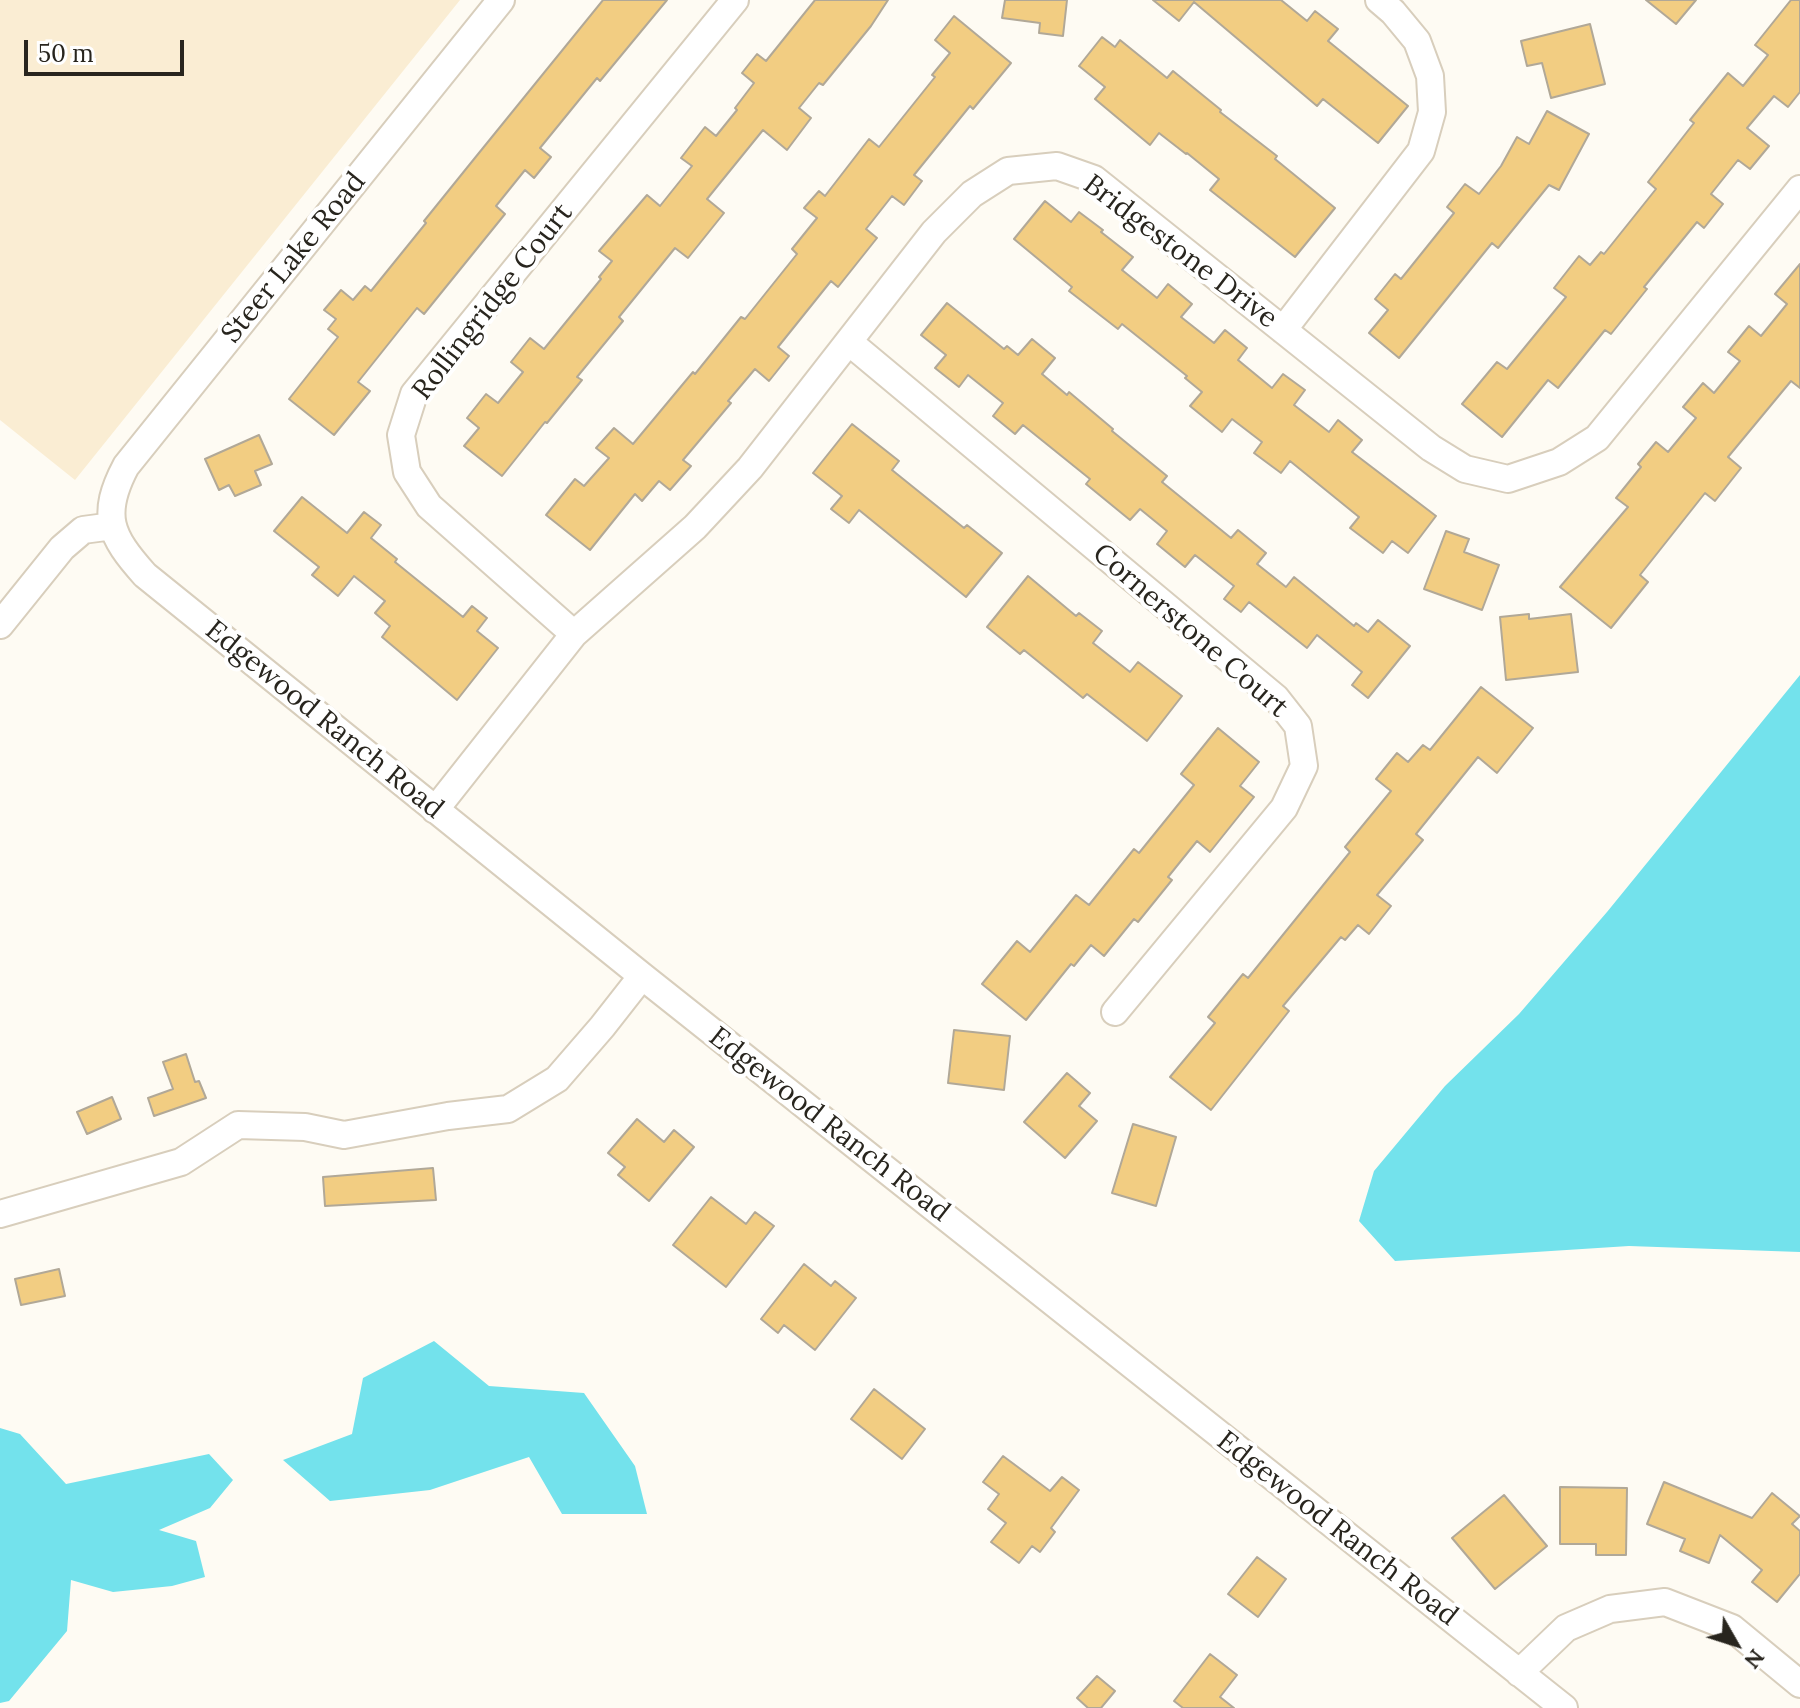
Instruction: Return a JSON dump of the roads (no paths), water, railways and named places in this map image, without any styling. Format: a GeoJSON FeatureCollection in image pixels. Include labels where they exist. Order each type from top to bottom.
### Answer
{"type":"FeatureCollection","features":[{"type":"Feature","properties":{"kind":"street","name":"Steer Lake Road"},"geometry":{"type":"LineString","coordinates":[[113,526],[113,496],[126,466],[501,0]]}},
{"type":"Feature","properties":{"kind":"street","name":"Rollingridge Court"},"geometry":{"type":"LineString","coordinates":[[574,634],[429,506],[407,472],[401,435],[414,394],[735,0]]}},
{"type":"Feature","properties":{"kind":"street"},"geometry":{"type":"LineString","coordinates":[[1283,330],[1421,151],[1432,112],[1430,76],[1417,41],[1379,0]]}},
{"type":"Feature","properties":{"kind":"street","name":"Bridgestone Drive"},"geometry":{"type":"LineString","coordinates":[[435,810],[574,634],[695,527],[750,468],[934,232],[972,194],[1008,171],[1057,166],[1094,179],[1431,448],[1465,469],[1508,479],[1559,462],[1597,438],[1800,189]]}},
{"type":"Feature","properties":{"kind":"street","name":"Cornerstone Court"},"geometry":{"type":"LineString","coordinates":[[849,342],[1276,698],[1298,726],[1304,766],[1284,808],[1115,1012]]}},
{"type":"Feature","properties":{"kind":"street"},"geometry":{"type":"LineString","coordinates":[[0,625],[62,548],[83,530],[113,526]]}},
{"type":"Feature","properties":{"kind":"street","name":"Edgewood Ranch Road"},"geometry":{"type":"LineString","coordinates":[[113,526],[118,541],[145,575],[642,976],[1519,1673],[1556,1706]]}},
{"type":"Feature","properties":{"kind":"street"},"geometry":{"type":"LineString","coordinates":[[0,1214],[181,1162],[238,1125],[305,1127],[344,1135],[448,1116],[508,1109],[557,1079],[642,976]]}},
{"type":"Feature","properties":{"kind":"street"},"geometry":{"type":"LineString","coordinates":[[1519,1673],[1566,1628],[1610,1609],[1665,1602],[1732,1628],[1800,1684]]}},
{"type":"Feature","properties":{"kind":"water"},"geometry":{"type":"Polygon","coordinates":[[[1800,675],[1800,1252],[1629,1246],[1395,1261],[1359,1221],[1374,1171],[1445,1086],[1519,1014],[1607,912],[1800,675]]]}},
{"type":"Feature","properties":{"kind":"water"},"geometry":{"type":"Polygon","coordinates":[[[434,1341],[489,1386],[584,1393],[635,1466],[647,1514],[562,1514],[529,1457],[430,1490],[330,1501],[283,1460],[352,1434],[363,1378],[434,1341]]]}},
{"type":"Feature","properties":{"kind":"water"},"geometry":{"type":"Polygon","coordinates":[[[0,1428],[20,1434],[66,1484],[209,1454],[233,1480],[210,1508],[159,1530],[196,1541],[205,1577],[172,1586],[113,1592],[71,1580],[67,1631],[9,1701],[0,1703],[0,1428]]]}}]}
